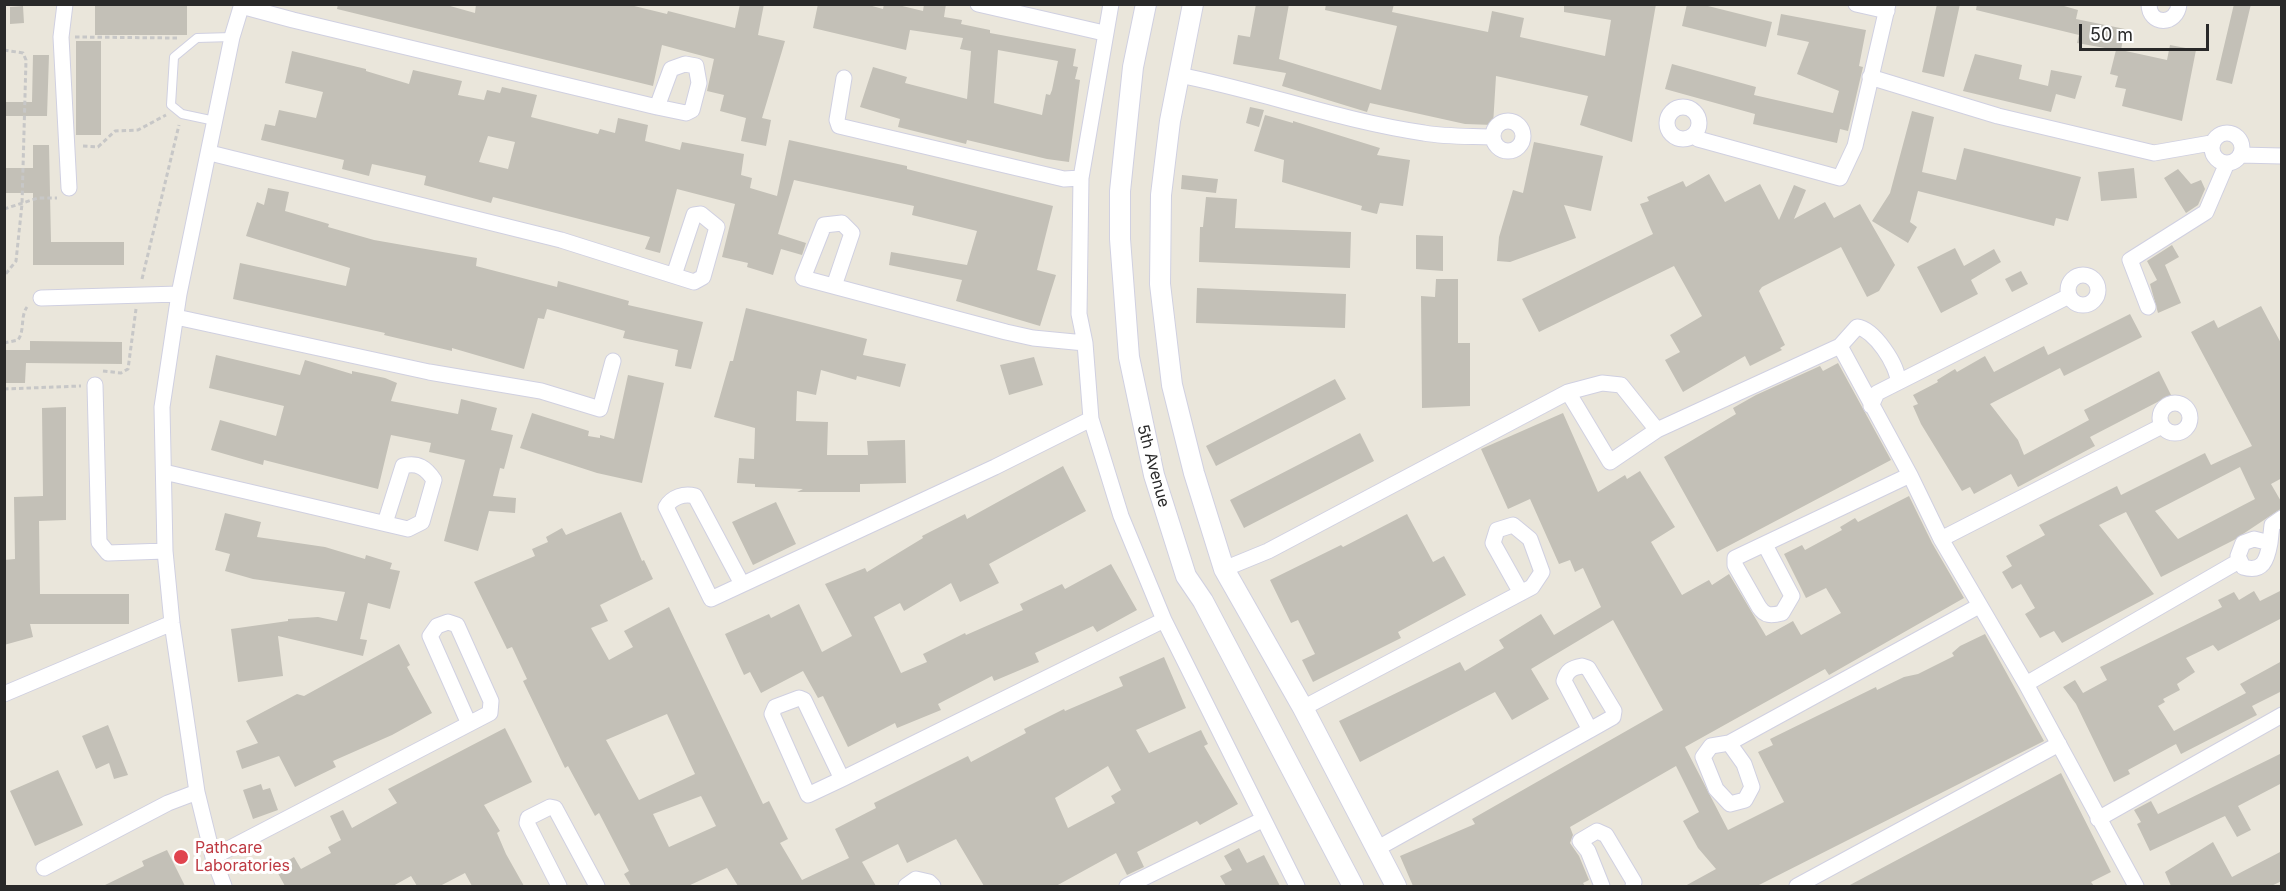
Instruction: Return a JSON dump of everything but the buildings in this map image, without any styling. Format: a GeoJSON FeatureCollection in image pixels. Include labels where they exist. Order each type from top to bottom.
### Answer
{"type":"FeatureCollection","features":[{"type":"Feature","properties":{"kind":"street"},"geometry":{"type":"LineString","coordinates":[[65,4],[62,37],[69,188]]}},
{"type":"Feature","properties":{"kind":"street"},"geometry":{"type":"LineString","coordinates":[[978,4],[1104,33]]}},
{"type":"Feature","properties":{"kind":"street"},"geometry":{"type":"LineString","coordinates":[[1111,4],[1104,33],[1081,178],[1079,314],[1085,343],[1091,419],[1121,516],[1164,620],[1297,886]]}},
{"type":"Feature","properties":{"kind":"street","name":"5th Avenue"},"geometry":{"type":"LineString","coordinates":[[1146,4],[1133,67],[1120,192],[1120,239],[1129,357],[1154,475],[1186,576],[1203,601],[1353,886]]}},
{"type":"Feature","properties":{"kind":"street"},"geometry":{"type":"LineString","coordinates":[[1193,4],[1170,120],[1161,195],[1160,284],[1172,385],[1194,472],[1224,569],[1303,708],[1396,886]]}},
{"type":"Feature","properties":{"kind":"street"},"geometry":{"type":"LineString","coordinates":[[1694,136],[1840,178],[1855,146],[1887,8],[1856,4]]}},
{"type":"Feature","properties":{"kind":"street"},"geometry":{"type":"LineString","coordinates":[[2149,4],[2154,18],[2164,22],[2171,20],[2177,13],[2179,4]]}},
{"type":"Feature","properties":{"kind":"street"},"geometry":{"type":"LineString","coordinates":[[224,886],[213,857],[197,792],[172,623],[165,551],[162,407],[179,294],[210,153],[232,37],[242,5],[657,107]]}},
{"type":"Feature","properties":{"kind":"street"},"geometry":{"type":"LineString","coordinates":[[1179,75],[1251,90],[1349,118],[1425,134],[1493,137]]}},
{"type":"Feature","properties":{"kind":"street"},"geometry":{"type":"LineString","coordinates":[[1870,77],[1998,116],[2154,153],[2211,143],[2217,136],[2228,133],[2236,135],[2242,147],[2235,161],[2227,163],[2217,160],[2212,154],[2211,143]]}},
{"type":"Feature","properties":{"kind":"street"},"geometry":{"type":"LineString","coordinates":[[844,78],[837,120],[839,126],[1064,179],[1081,178]]}},
{"type":"Feature","properties":{"kind":"street"},"geometry":{"type":"LineString","coordinates":[[210,153],[561,240],[674,275]]}},
{"type":"Feature","properties":{"kind":"street"},"geometry":{"type":"LineString","coordinates":[[2240,154],[2282,156]]}},
{"type":"Feature","properties":{"kind":"street"},"geometry":{"type":"LineString","coordinates":[[2148,307],[2130,260],[2205,212],[2227,163]]}},
{"type":"Feature","properties":{"kind":"street"},"geometry":{"type":"LineString","coordinates":[[834,286],[1034,338],[1085,343]]}},
{"type":"Feature","properties":{"kind":"street"},"geometry":{"type":"LineString","coordinates":[[41,298],[179,294]]}},
{"type":"Feature","properties":{"kind":"street"},"geometry":{"type":"LineString","coordinates":[[1871,406],[1877,393],[2069,296]]}},
{"type":"Feature","properties":{"kind":"street"},"geometry":{"type":"LineString","coordinates":[[176,317],[429,372],[541,392],[600,409],[613,361]]}},
{"type":"Feature","properties":{"kind":"street"},"geometry":{"type":"LineString","coordinates":[[1568,392],[1610,462],[1658,430],[1840,346],[1857,327],[1869,331],[1898,370],[1898,382]]}},
{"type":"Feature","properties":{"kind":"street"},"geometry":{"type":"LineString","coordinates":[[1840,346],[1910,475],[1941,539],[2026,684],[2136,886]]}},
{"type":"Feature","properties":{"kind":"street"},"geometry":{"type":"LineString","coordinates":[[1224,569],[1277,546],[1568,392],[1602,382],[1621,384],[1658,430]]}},
{"type":"Feature","properties":{"kind":"street"},"geometry":{"type":"LineString","coordinates":[[95,385],[99,542],[108,553],[165,551]]}},
{"type":"Feature","properties":{"kind":"street"},"geometry":{"type":"LineString","coordinates":[[742,584],[695,496],[687,494],[670,501],[666,507],[711,599],[995,467],[1091,419]]}},
{"type":"Feature","properties":{"kind":"street"},"geometry":{"type":"LineString","coordinates":[[1941,539],[2162,426]]}},
{"type":"Feature","properties":{"kind":"street"},"geometry":{"type":"LineString","coordinates":[[164,472],[385,523]]}},
{"type":"Feature","properties":{"kind":"street"},"geometry":{"type":"LineString","coordinates":[[1765,545],[1792,596],[1782,613],[1771,616],[1763,613],[1759,607],[1735,565],[1734,558],[1910,475]]}},
{"type":"Feature","properties":{"kind":"street"},"geometry":{"type":"LineString","coordinates":[[2270,543],[2254,539],[2243,543],[2238,550],[2239,561],[2243,567],[2253,570],[2261,568],[2266,561],[2270,543],[2272,525],[2282,518]]}},
{"type":"Feature","properties":{"kind":"street"},"geometry":{"type":"LineString","coordinates":[[2026,684],[2239,561]]}},
{"type":"Feature","properties":{"kind":"street"},"geometry":{"type":"LineString","coordinates":[[1303,708],[1521,593]]}},
{"type":"Feature","properties":{"kind":"street"},"geometry":{"type":"LineString","coordinates":[[1729,743],[1979,606]]}},
{"type":"Feature","properties":{"kind":"street"},"geometry":{"type":"LineString","coordinates":[[842,779],[804,700],[799,698],[775,707],[772,714],[808,795],[842,779],[1164,620]]}},
{"type":"Feature","properties":{"kind":"street"},"geometry":{"type":"LineString","coordinates":[[213,857],[469,724],[490,713],[491,701],[457,626],[448,622],[437,626],[430,636],[469,724]]}},
{"type":"Feature","properties":{"kind":"street"},"geometry":{"type":"LineString","coordinates":[[4,694],[172,623]]}},
{"type":"Feature","properties":{"kind":"street"},"geometry":{"type":"LineString","coordinates":[[2098,819],[2282,715]]}},
{"type":"Feature","properties":{"kind":"street"},"geometry":{"type":"LineString","coordinates":[[1377,848],[1590,730]]}},
{"type":"Feature","properties":{"kind":"street"},"geometry":{"type":"LineString","coordinates":[[1797,886],[2059,744]]}},
{"type":"Feature","properties":{"kind":"street"},"geometry":{"type":"LineString","coordinates":[[44,868],[168,803],[197,792]]}},
{"type":"Feature","properties":{"kind":"street"},"geometry":{"type":"LineString","coordinates":[[559,886],[527,823],[528,819],[549,807],[555,808],[597,886]]}},
{"type":"Feature","properties":{"kind":"street"},"geometry":{"type":"LineString","coordinates":[[1127,886],[1262,820]]}},
{"type":"Feature","properties":{"kind":"street"},"geometry":{"type":"LineString","coordinates":[[1602,886],[1588,851],[1580,841],[1597,831],[1606,835],[1634,882],[1633,886]]}},
{"type":"Feature","properties":{"kind":"street"},"geometry":{"type":"LineString","coordinates":[[906,886],[916,879],[929,882],[933,886]]}},
{"type":"Feature","properties":{"kind":"lane"},"geometry":{"type":"LineString","coordinates":[[215,120],[178,112],[171,105],[174,57],[197,38],[232,37]]}},
{"type":"Feature","properties":{"kind":"path"},"geometry":{"type":"LineString","coordinates":[[62,37],[197,38]]}},
{"type":"Feature","properties":{"kind":"path"},"geometry":{"type":"LineString","coordinates":[[4,50],[23,53],[26,60],[22,204],[16,261],[4,276]]}},
{"type":"Feature","properties":{"kind":"path"},"geometry":{"type":"LineString","coordinates":[[66,146],[98,147],[116,131],[138,130],[178,112]]}},
{"type":"Feature","properties":{"kind":"path"},"geometry":{"type":"LineString","coordinates":[[4,389],[95,385],[96,374],[104,370],[121,373],[128,369],[138,295],[178,112]]}},
{"type":"Feature","properties":{"kind":"path"},"geometry":{"type":"LineString","coordinates":[[4,209],[38,198],[62,197],[69,188]]}},
{"type":"Feature","properties":{"kind":"path"},"geometry":{"type":"LineString","coordinates":[[4,342],[18,340],[22,335],[24,312],[29,305],[41,298]]}},
{"type":"Feature","properties":{"kind":"place","name":"Pathcare Laboratories"},"geometry":{"type":"Point","coordinates":[181,857]}}]}
